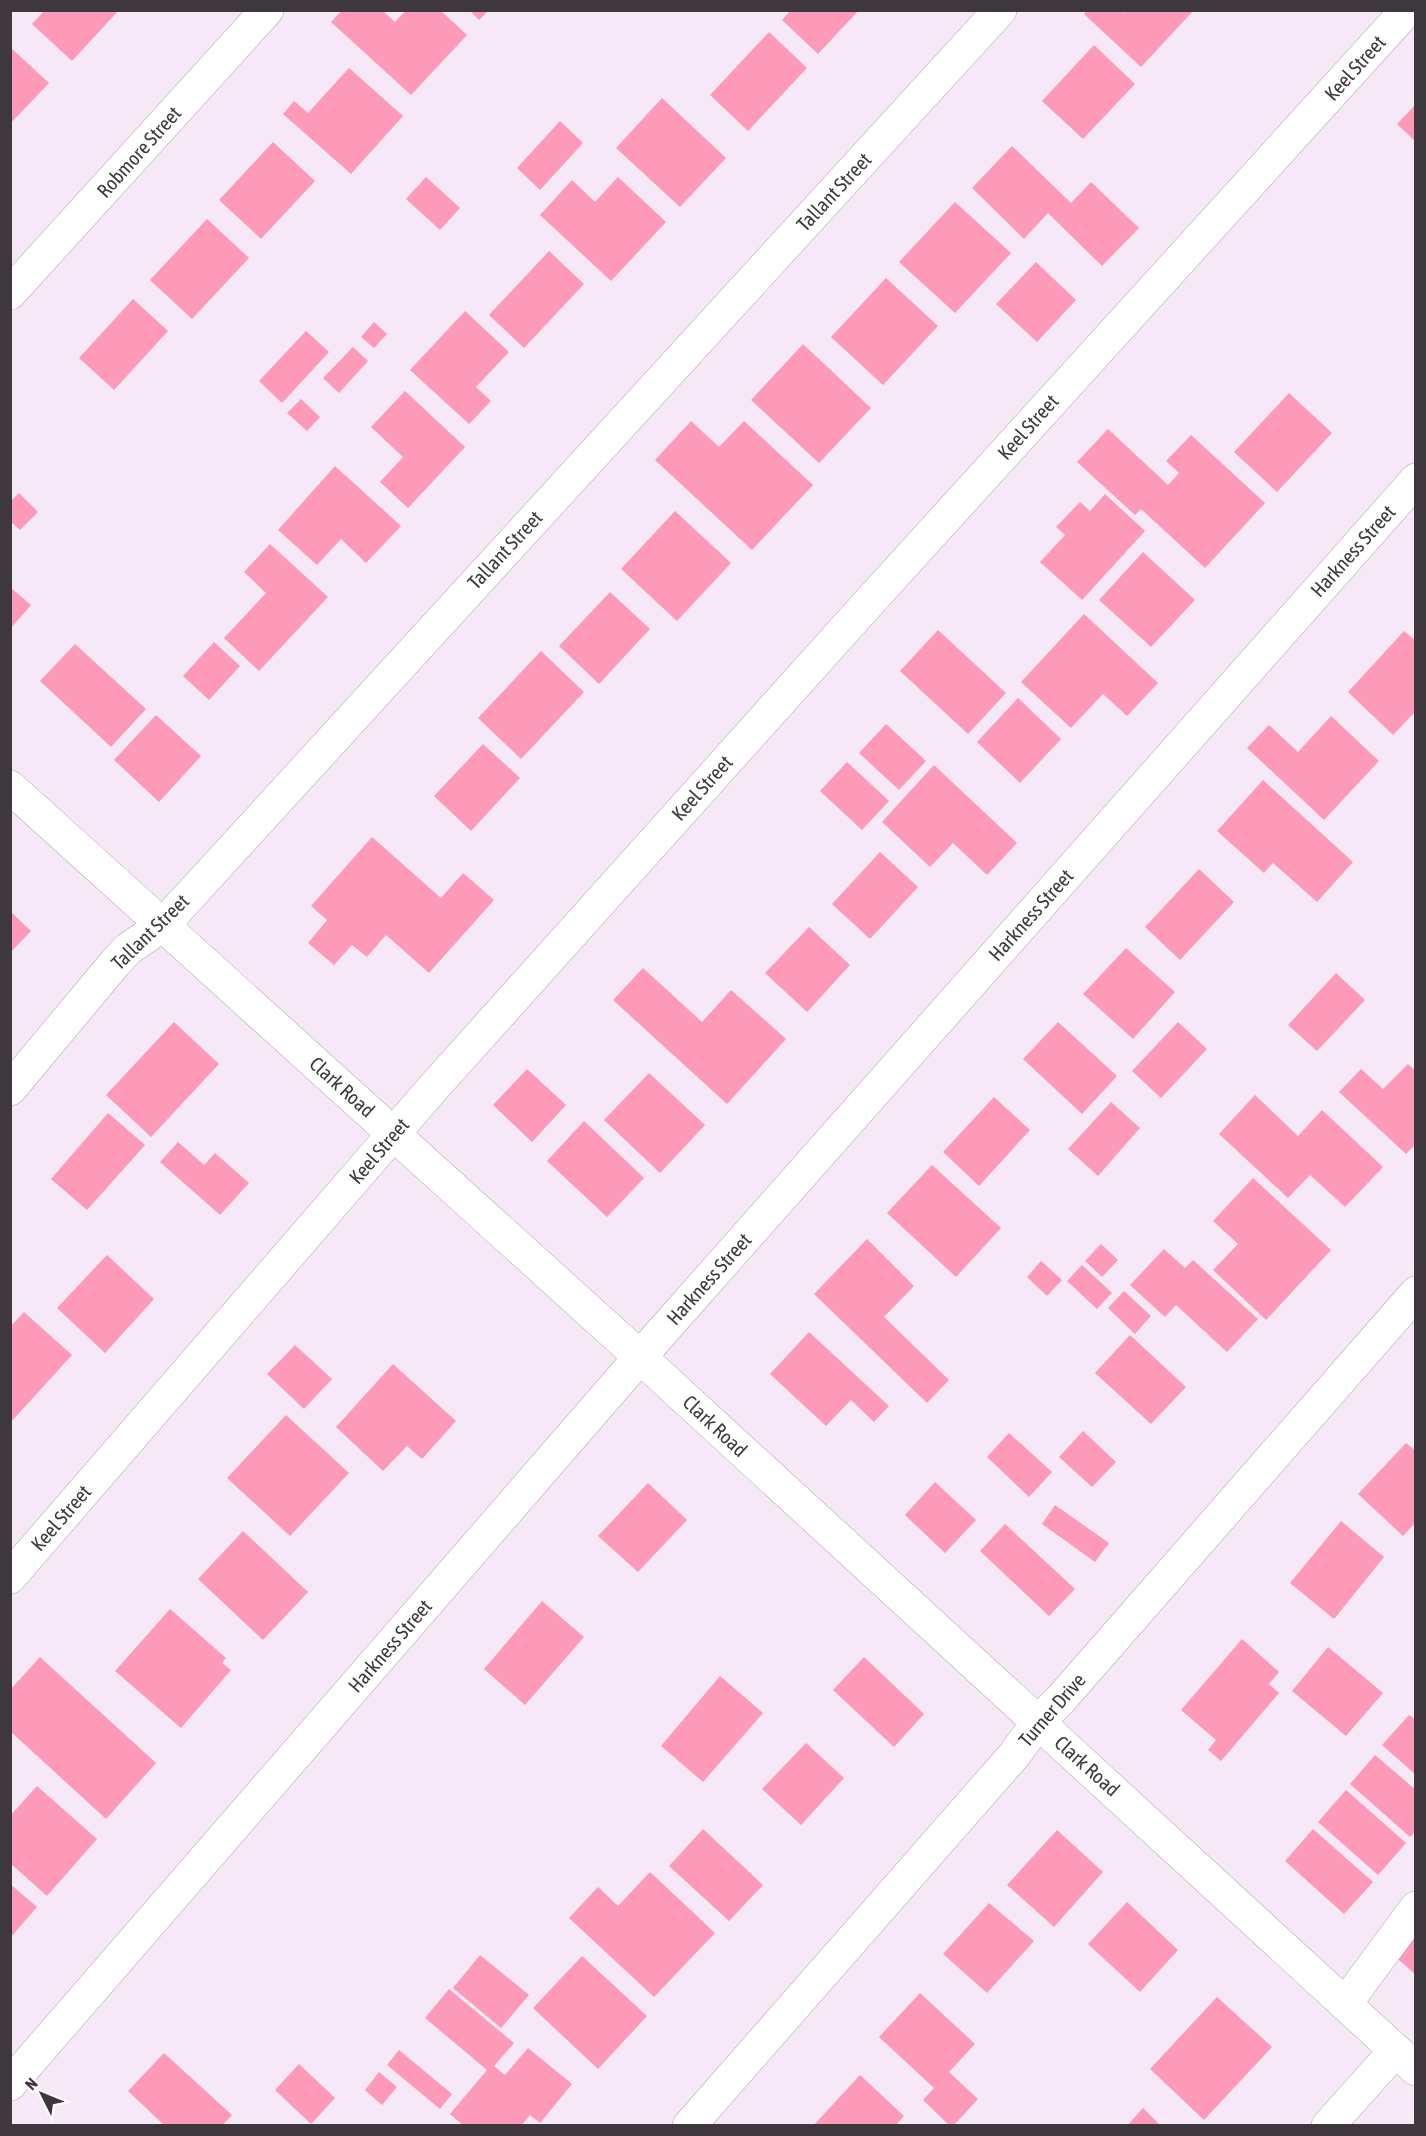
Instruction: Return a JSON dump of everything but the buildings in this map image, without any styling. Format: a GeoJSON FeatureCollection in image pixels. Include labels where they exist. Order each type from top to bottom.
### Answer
{"type":"FeatureCollection","features":[{"type":"Feature","properties":{"kind":"street","name":"Robmore Street"},"geometry":{"type":"LineString","coordinates":[[10,293],[267,10]]}},
{"type":"Feature","properties":{"kind":"street","name":"Tallant Street"},"geometry":{"type":"LineString","coordinates":[[10,1089],[128,949],[163,925],[1000,10]]}},
{"type":"Feature","properties":{"kind":"street","name":"Keel Street"},"geometry":{"type":"LineString","coordinates":[[10,1577],[394,1133],[854,619],[1407,10]]}},
{"type":"Feature","properties":{"kind":"street","name":"Harkness Street"},"geometry":{"type":"LineString","coordinates":[[10,2084],[640,1357],[1416,480]]}},
{"type":"Feature","properties":{"kind":"street","name":"Clark Road"},"geometry":{"type":"LineString","coordinates":[[10,787],[640,1357],[1406,2060]]}},
{"type":"Feature","properties":{"kind":"street","name":"Turner Drive"},"geometry":{"type":"LineString","coordinates":[[689,2126],[1015,1754],[1038,1722],[1069,1690],[1416,1293]]}},
{"type":"Feature","properties":{"kind":"street"},"geometry":{"type":"LineString","coordinates":[[1345,2004],[1416,1908]]}},
{"type":"Feature","properties":{"kind":"street"},"geometry":{"type":"LineString","coordinates":[[1328,2126],[1406,2060]]}}]}
